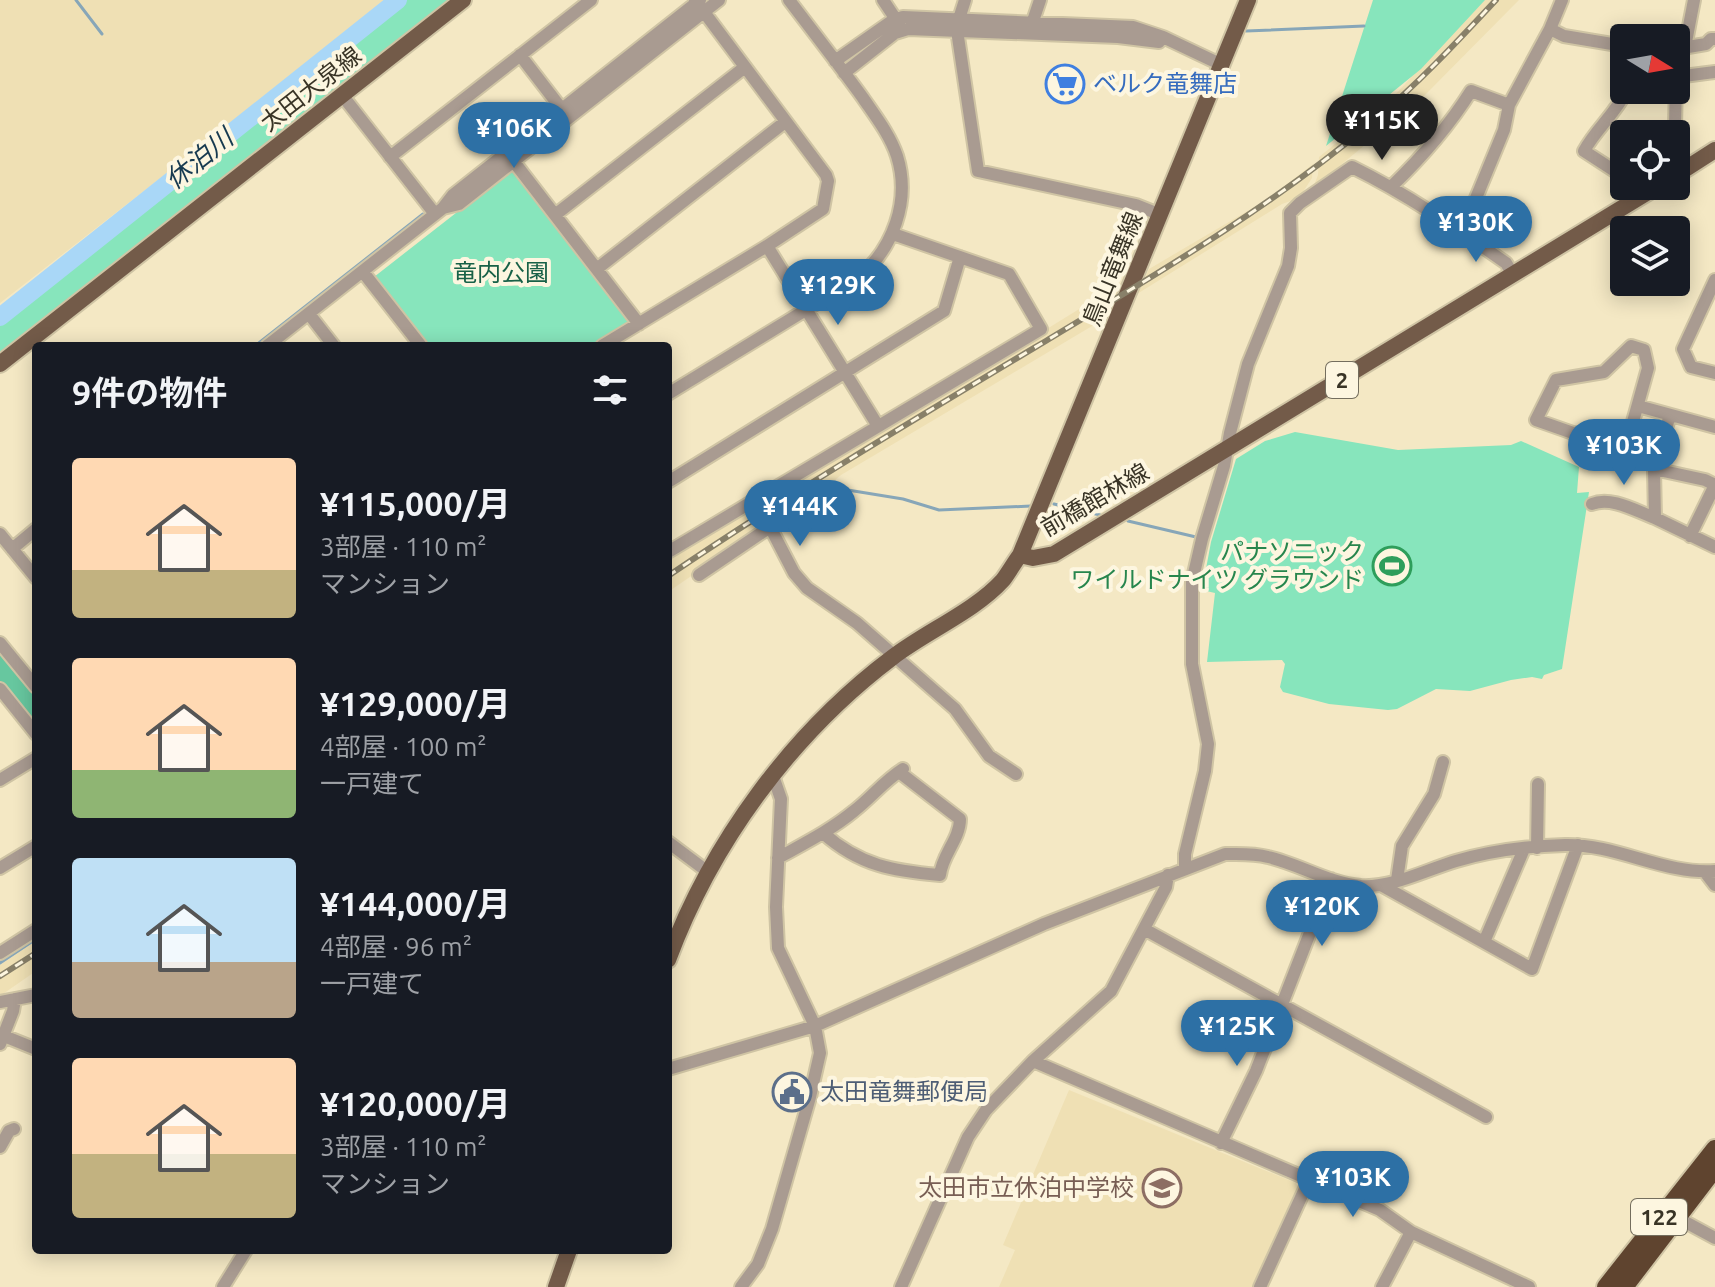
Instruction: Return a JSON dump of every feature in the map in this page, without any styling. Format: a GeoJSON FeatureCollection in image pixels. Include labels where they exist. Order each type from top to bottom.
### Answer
{"type":"FeatureCollection","features":[{"type":"Feature","properties":{"kind":"highway","name":"122"},"geometry":{"type":"LineString","coordinates":[[1606,1287],[1715,1149]]}},
{"type":"Feature","properties":{"kind":"highway","name":"122"},"geometry":{"type":"LineString","coordinates":[[1624,1287],[1715,1168]]}},
{"type":"Feature","properties":{"kind":"main road","name":"太田大泉線"},"geometry":{"type":"LineString","coordinates":[[0,364],[463,0]]}},
{"type":"Feature","properties":{"kind":"main road","name":"鳥山竜舞線"},"geometry":{"type":"LineString","coordinates":[[1020,555],[1248,0]]}},
{"type":"Feature","properties":{"kind":"main road"},"geometry":{"type":"LineString","coordinates":[[1690,166],[1715,150]]}},
{"type":"Feature","properties":{"kind":"main road","name":"前橋館林線"},"geometry":{"type":"LineString","coordinates":[[672,951],[708,872],[741,818],[773,776],[820,723],[893,657],[993,589],[1020,555],[1041,558],[1054,554],[1513,275],[1629,200]]}},
{"type":"Feature","properties":{"kind":"main road"},"geometry":{"type":"LineString","coordinates":[[556,1287],[568,1254]]}},
{"type":"Feature","properties":{"kind":"street"},"geometry":{"type":"LineString","coordinates":[[390,157],[591,0]]}},
{"type":"Feature","properties":{"kind":"street"},"geometry":{"type":"LineString","coordinates":[[272,342],[439,211],[453,195],[511,157],[699,3],[719,0]]}},
{"type":"Feature","properties":{"kind":"street"},"geometry":{"type":"LineString","coordinates":[[672,392],[807,311],[867,270],[893,234],[902,191],[897,155],[885,130],[789,0]]}},
{"type":"Feature","properties":{"kind":"street"},"geometry":{"type":"LineString","coordinates":[[883,0],[899,24]]}},
{"type":"Feature","properties":{"kind":"street"},"geometry":{"type":"LineString","coordinates":[[965,0],[958,25],[978,171],[1136,205],[1161,215]]}},
{"type":"Feature","properties":{"kind":"street"},"geometry":{"type":"LineString","coordinates":[[1031,28],[1040,0]]}},
{"type":"Feature","properties":{"kind":"street"},"geometry":{"type":"LineString","coordinates":[[1462,232],[1504,130],[1509,105],[1562,0]]}},
{"type":"Feature","properties":{"kind":"street"},"geometry":{"type":"LineString","coordinates":[[1688,24],[1694,0]]}},
{"type":"Feature","properties":{"kind":"street"},"geometry":{"type":"LineString","coordinates":[[609,342],[821,212],[828,181],[699,3]]}},
{"type":"Feature","properties":{"kind":"street"},"geometry":{"type":"LineString","coordinates":[[835,61],[899,24],[1031,28],[1144,38],[1182,48],[1222,65]]}},
{"type":"Feature","properties":{"kind":"street"},"geometry":{"type":"LineString","coordinates":[[844,73],[899,24]]}},
{"type":"Feature","properties":{"kind":"street"},"geometry":{"type":"LineString","coordinates":[[1550,29],[1564,36],[1610,44]]}},
{"type":"Feature","properties":{"kind":"street"},"geometry":{"type":"LineString","coordinates":[[1690,47],[1715,39]]}},
{"type":"Feature","properties":{"kind":"street"},"geometry":{"type":"LineString","coordinates":[[520,55],[565,114]]}},
{"type":"Feature","properties":{"kind":"street"},"geometry":{"type":"LineString","coordinates":[[555,215],[745,67]]}},
{"type":"Feature","properties":{"kind":"street"},"geometry":{"type":"LineString","coordinates":[[1690,76],[1715,72]]}},
{"type":"Feature","properties":{"kind":"street"},"geometry":{"type":"LineString","coordinates":[[1392,186],[1424,155],[1458,113],[1471,91],[1509,105]]}},
{"type":"Feature","properties":{"kind":"street"},"geometry":{"type":"LineString","coordinates":[[342,95],[390,157],[439,211]]}},
{"type":"Feature","properties":{"kind":"street"},"geometry":{"type":"LineString","coordinates":[[1610,165],[1584,151],[1593,134],[1618,104]]}},
{"type":"Feature","properties":{"kind":"street"},"geometry":{"type":"LineString","coordinates":[[598,268],[785,122]]}},
{"type":"Feature","properties":{"kind":"street"},"geometry":{"type":"LineString","coordinates":[[511,157],[639,324]]}},
{"type":"Feature","properties":{"kind":"street"},"geometry":{"type":"LineString","coordinates":[[1185,869],[1185,854],[1205,771],[1208,744],[1192,664],[1190,599],[1202,539],[1248,364],[1288,266],[1290,213],[1352,167],[1392,186],[1462,232],[1506,263],[1513,275]]}},
{"type":"Feature","properties":{"kind":"street"},"geometry":{"type":"LineString","coordinates":[[672,549],[1041,329],[1009,274],[893,234]]}},
{"type":"Feature","properties":{"kind":"street"},"geometry":{"type":"LineString","coordinates":[[767,246],[878,426]]}},
{"type":"Feature","properties":{"kind":"street"},"geometry":{"type":"LineString","coordinates":[[672,480],[944,311],[960,257]]}},
{"type":"Feature","properties":{"kind":"street"},"geometry":{"type":"LineString","coordinates":[[363,272],[418,342]]}},
{"type":"Feature","properties":{"kind":"street"},"geometry":{"type":"LineString","coordinates":[[1715,280],[1683,349],[1691,367],[1715,373]]}},
{"type":"Feature","properties":{"kind":"street"},"geometry":{"type":"LineString","coordinates":[[309,314],[331,342]]}},
{"type":"Feature","properties":{"kind":"street"},"geometry":{"type":"LineString","coordinates":[[1631,346],[1644,350],[1648,363],[1638,406],[1629,436],[1615,442],[1573,433],[1536,420],[1556,380],[1604,372],[1631,346]]}},
{"type":"Feature","properties":{"kind":"street"},"geometry":{"type":"LineString","coordinates":[[1638,406],[1715,427]]}},
{"type":"Feature","properties":{"kind":"street"},"geometry":{"type":"LineString","coordinates":[[1655,518],[1654,469],[1670,415]]}},
{"type":"Feature","properties":{"kind":"street"},"geometry":{"type":"LineString","coordinates":[[1654,469],[1715,485],[1690,536]]}},
{"type":"Feature","properties":{"kind":"street"},"geometry":{"type":"LineString","coordinates":[[1592,504],[1612,502],[1655,518],[1715,547]]}},
{"type":"Feature","properties":{"kind":"street"},"geometry":{"type":"LineString","coordinates":[[699,575],[769,525],[794,573],[807,588],[857,623],[955,709],[989,756],[1016,774]]}},
{"type":"Feature","properties":{"kind":"street"},"geometry":{"type":"LineString","coordinates":[[12,549],[32,532]]}},
{"type":"Feature","properties":{"kind":"street"},"geometry":{"type":"LineString","coordinates":[[0,534],[32,573]]}},
{"type":"Feature","properties":{"kind":"street"},"geometry":{"type":"LineString","coordinates":[[0,643],[32,682]]}},
{"type":"Feature","properties":{"kind":"street"},"geometry":{"type":"LineString","coordinates":[[0,689],[32,729]]}},
{"type":"Feature","properties":{"kind":"street"},"geometry":{"type":"LineString","coordinates":[[0,780],[32,760]]}},
{"type":"Feature","properties":{"kind":"street"},"geometry":{"type":"LineString","coordinates":[[1397,880],[1402,846],[1434,794],[1443,762]]}},
{"type":"Feature","properties":{"kind":"street"},"geometry":{"type":"LineString","coordinates":[[778,858],[855,811],[884,781],[901,770],[960,819],[959,830],[941,866],[940,875],[886,869],[854,856],[823,833]]}},
{"type":"Feature","properties":{"kind":"street"},"geometry":{"type":"LineString","coordinates":[[741,1287],[765,1249],[820,1053],[815,1026],[778,948],[781,799],[773,776]]}},
{"type":"Feature","properties":{"kind":"street"},"geometry":{"type":"LineString","coordinates":[[1484,942],[1530,848],[1538,784]]}},
{"type":"Feature","properties":{"kind":"street"},"geometry":{"type":"LineString","coordinates":[[672,845],[708,872]]}},
{"type":"Feature","properties":{"kind":"street"},"geometry":{"type":"LineString","coordinates":[[1381,885],[1532,969],[1578,845]]}},
{"type":"Feature","properties":{"kind":"street"},"geometry":{"type":"LineString","coordinates":[[672,1068],[815,1026],[1044,924],[1225,854],[1270,857],[1331,879],[1361,886],[1381,885],[1460,860],[1530,848],[1578,845],[1604,848],[1665,865],[1710,871],[1715,885]]}},
{"type":"Feature","properties":{"kind":"street"},"geometry":{"type":"LineString","coordinates":[[0,868],[32,848]]}},
{"type":"Feature","properties":{"kind":"street"},"geometry":{"type":"LineString","coordinates":[[901,1287],[968,1137],[986,1110],[1033,1061],[1111,991],[1166,887],[1168,875]]}},
{"type":"Feature","properties":{"kind":"street"},"geometry":{"type":"LineString","coordinates":[[1221,1143],[1256,1071],[1331,879]]}},
{"type":"Feature","properties":{"kind":"street"},"geometry":{"type":"LineString","coordinates":[[1144,929],[1486,1117]]}},
{"type":"Feature","properties":{"kind":"street"},"geometry":{"type":"LineString","coordinates":[[0,953],[32,933]]}},
{"type":"Feature","properties":{"kind":"street"},"geometry":{"type":"LineString","coordinates":[[0,1002],[32,996]]}},
{"type":"Feature","properties":{"kind":"street"},"geometry":{"type":"LineString","coordinates":[[15,999],[2,1040],[32,1048]]}},
{"type":"Feature","properties":{"kind":"street"},"geometry":{"type":"LineString","coordinates":[[1033,1061],[1380,1210],[1411,1232],[1529,1287]]}},
{"type":"Feature","properties":{"kind":"street"},"geometry":{"type":"LineString","coordinates":[[0,1147],[9,1131],[14,1129]]}},
{"type":"Feature","properties":{"kind":"street"},"geometry":{"type":"LineString","coordinates":[[1260,1287],[1309,1180]]}},
{"type":"Feature","properties":{"kind":"street"},"geometry":{"type":"LineString","coordinates":[[1676,1217],[1715,1238]]}},
{"type":"Feature","properties":{"kind":"street"},"geometry":{"type":"LineString","coordinates":[[1382,1287],[1411,1232]]}},
{"type":"Feature","properties":{"kind":"street"},"geometry":{"type":"LineString","coordinates":[[223,1287],[244,1254]]}},
{"type":"Feature","properties":{"kind":"shaded area"},"geometry":{"type":"Polygon","coordinates":[[[0,0],[389,0],[0,303],[0,0]]]}},
{"type":"Feature","properties":{"kind":"shaded area"},"geometry":{"type":"Polygon","coordinates":[[[1483,0],[1519,0],[1424,96],[1313,188],[1318,175],[1319,157],[1393,97],[1483,0]]]}},
{"type":"Feature","properties":{"kind":"shaded area"},"geometry":{"type":"Polygon","coordinates":[[[1313,164],[1312,178],[1299,198],[1282,204],[1137,294],[1149,269],[1268,199],[1313,164]]]}},
{"type":"Feature","properties":{"kind":"shaded area"},"geometry":{"type":"Polygon","coordinates":[[[1123,282],[1125,286],[1109,316],[770,520],[764,509],[765,503],[1123,282]]]}},
{"type":"Feature","properties":{"kind":"shaded area"},"geometry":{"type":"Polygon","coordinates":[[[757,506],[767,524],[672,589],[672,554],[678,554],[757,506]]]}},
{"type":"Feature","properties":{"kind":"shaded area"},"geometry":{"type":"Polygon","coordinates":[[[32,944],[32,974],[0,996],[0,965],[32,944]]]}},
{"type":"Feature","properties":{"kind":"shaded area","name":"太田市立休泊中学校"},"geometry":{"type":"Polygon","coordinates":[[[1069,1090],[1296,1183],[1299,1192],[1255,1287],[999,1287],[1015,1250],[1003,1245],[1069,1090]]]}},
{"type":"Feature","properties":{"kind":"green space"},"geometry":{"type":"Polygon","coordinates":[[[407,0],[449,0],[0,352],[0,323],[407,0]]]}},
{"type":"Feature","properties":{"kind":"green space"},"geometry":{"type":"Polygon","coordinates":[[[1373,0],[1485,0],[1421,69],[1326,146],[1373,0]]]}},
{"type":"Feature","properties":{"kind":"green space","name":"竜内公園"},"geometry":{"type":"Polygon","coordinates":[[[511,170],[517,172],[630,318],[629,324],[600,342],[423,342],[374,277],[511,170]]]}},
{"type":"Feature","properties":{"kind":"green space","name":"パナソニック ワイルドナイツ グラウンド"},"geometry":{"type":"Polygon","coordinates":[[[1295,432],[1398,450],[1511,445],[1521,441],[1579,467],[1577,493],[1589,492],[1562,669],[1544,675],[1542,679],[1511,680],[1470,691],[1436,689],[1397,709],[1388,710],[1329,704],[1283,692],[1280,687],[1285,664],[1282,660],[1207,662],[1215,593],[1202,590],[1211,542],[1236,459],[1265,441],[1295,432]]]}},
{"type":"Feature","properties":{"kind":"green space"},"geometry":{"type":"Polygon","coordinates":[[[0,649],[32,688],[32,723],[0,684],[0,649]]]}},
{"type":"Feature","properties":{"kind":"water"},"geometry":{"type":"Polygon","coordinates":[[[24,291],[30,300],[0,323],[0,310],[24,291]]]}},
{"type":"Feature","properties":{"kind":"waterway"},"geometry":{"type":"LineString","coordinates":[[76,0],[102,34]]}},
{"type":"Feature","properties":{"kind":"waterway","name":"休泊川"},"geometry":{"type":"LineString","coordinates":[[0,317],[398,0]]}},
{"type":"Feature","properties":{"kind":"waterway"},"geometry":{"type":"LineString","coordinates":[[1246,31],[1364,26]]}},
{"type":"Feature","properties":{"kind":"waterway"},"geometry":{"type":"LineString","coordinates":[[855,56],[885,33]]}},
{"type":"Feature","properties":{"kind":"waterway"},"geometry":{"type":"LineString","coordinates":[[260,342],[423,214]]}},
{"type":"Feature","properties":{"kind":"waterway"},"geometry":{"type":"LineString","coordinates":[[817,485],[903,499],[939,510],[1031,506]]}},
{"type":"Feature","properties":{"kind":"waterway"},"geometry":{"type":"LineString","coordinates":[[1054,504],[1100,515]]}},
{"type":"Feature","properties":{"kind":"waterway"},"geometry":{"type":"LineString","coordinates":[[1128,521],[1196,537]]}},
{"type":"Feature","properties":{"kind":"waterway"},"geometry":{"type":"LineString","coordinates":[[0,963],[32,942]]}},
{"type":"Feature","properties":{"kind":"railway"},"geometry":{"type":"LineString","coordinates":[[672,573],[809,484],[1132,289],[1254,211],[1333,154],[1388,109],[1496,0]]}},
{"type":"Feature","properties":{"kind":"railway"},"geometry":{"type":"LineString","coordinates":[[0,976],[32,956]]}},
{"type":"Feature","properties":{"kind":"place","name":"ベルク竜舞店"},"geometry":{"type":"Point","coordinates":[1065,84]}},
{"type":"Feature","properties":{"kind":"place","name":"パナソニック ワイルドナイツ グラウンド"},"geometry":{"type":"Point","coordinates":[1392,566]}},
{"type":"Feature","properties":{"kind":"place","name":"太田竜舞郵便局"},"geometry":{"type":"Point","coordinates":[792,1092]}},
{"type":"Feature","properties":{"kind":"place","name":"太田市立休泊中学校"},"geometry":{"type":"Point","coordinates":[1162,1188]}}]}
